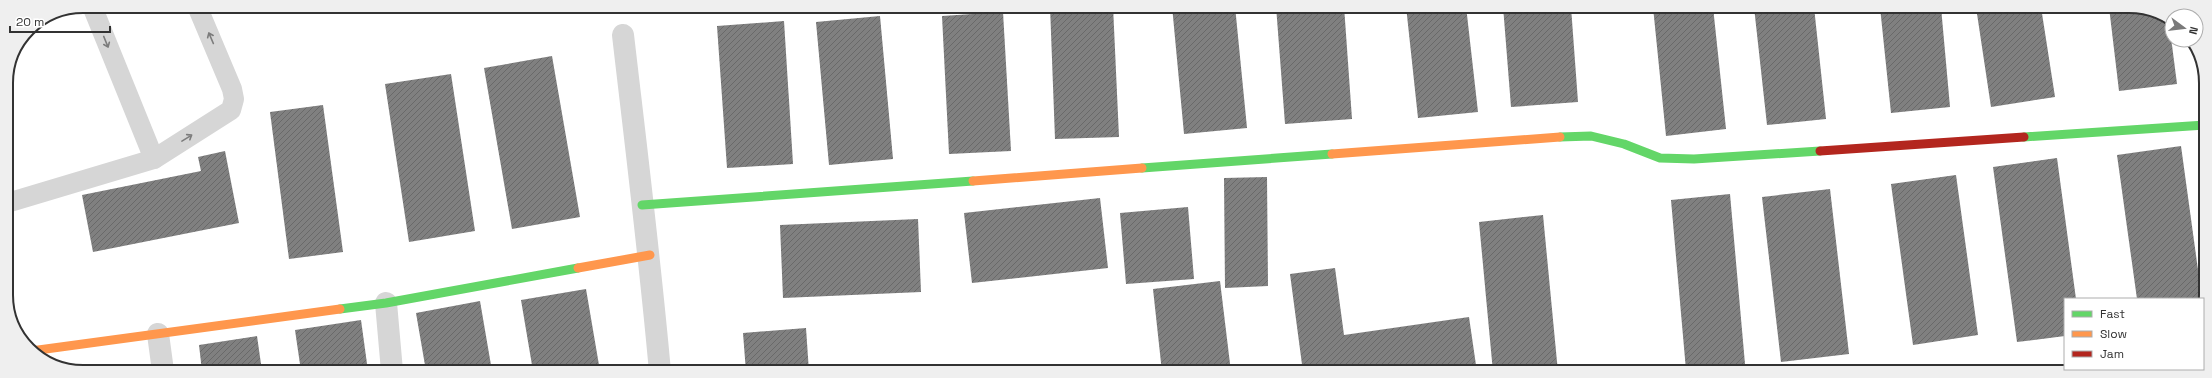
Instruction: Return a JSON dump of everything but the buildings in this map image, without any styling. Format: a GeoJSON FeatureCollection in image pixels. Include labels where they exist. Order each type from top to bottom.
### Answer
{"type":"FeatureCollection","features":[{"type":"Feature","properties":{"kind":"street"},"geometry":{"type":"LineString","coordinates":[[623,35],[642,206],[650,255],[659,365]]}},
{"type":"Feature","properties":{"kind":"street"},"geometry":{"type":"LineString","coordinates":[[642,206],[1548,138],[1591,136],[1624,144],[1660,158],[1694,159],[2199,124]]}},
{"type":"Feature","properties":{"kind":"street"},"geometry":{"type":"LineString","coordinates":[[40,350],[386,303],[650,255]]}},
{"type":"Feature","properties":{"kind":"street"},"geometry":{"type":"LineString","coordinates":[[386,303],[391,365]]}},
{"type":"Feature","properties":{"kind":"street"},"geometry":{"type":"LineString","coordinates":[[158,334],[162,365]]}},
{"type":"Feature","properties":{"kind":"lane"},"geometry":{"type":"LineString","coordinates":[[95,13],[154,159]]}},
{"type":"Feature","properties":{"kind":"lane"},"geometry":{"type":"LineString","coordinates":[[13,201],[154,159],[231,110],[234,98],[232,89],[201,13]]}},
{"type":"Feature","properties":{"kind":"traffic: fast"},"geometry":{"type":"LineString","coordinates":[[2024,137],[2199,125]]}},
{"type":"Feature","properties":{"kind":"traffic: fast"},"geometry":{"type":"LineString","coordinates":[[1560,137],[1591,136],[1624,144],[1660,158],[1694,159],[1820,151]]}},
{"type":"Feature","properties":{"kind":"traffic: fast"},"geometry":{"type":"LineString","coordinates":[[1142,168],[1332,154]]}},
{"type":"Feature","properties":{"kind":"traffic: fast"},"geometry":{"type":"LineString","coordinates":[[642,205],[973,181]]}},
{"type":"Feature","properties":{"kind":"traffic: fast"},"geometry":{"type":"LineString","coordinates":[[340,309],[386,303],[578,268]]}},
{"type":"Feature","properties":{"kind":"traffic: slow"},"geometry":{"type":"LineString","coordinates":[[1332,154],[1560,137]]}},
{"type":"Feature","properties":{"kind":"traffic: slow"},"geometry":{"type":"LineString","coordinates":[[973,181],[1142,168]]}},
{"type":"Feature","properties":{"kind":"traffic: slow"},"geometry":{"type":"LineString","coordinates":[[578,268],[650,255]]}},
{"type":"Feature","properties":{"kind":"traffic: slow"},"geometry":{"type":"LineString","coordinates":[[40,350],[340,309]]}},
{"type":"Feature","properties":{"kind":"traffic: jam"},"geometry":{"type":"LineString","coordinates":[[1820,151],[2024,137]]}}]}
